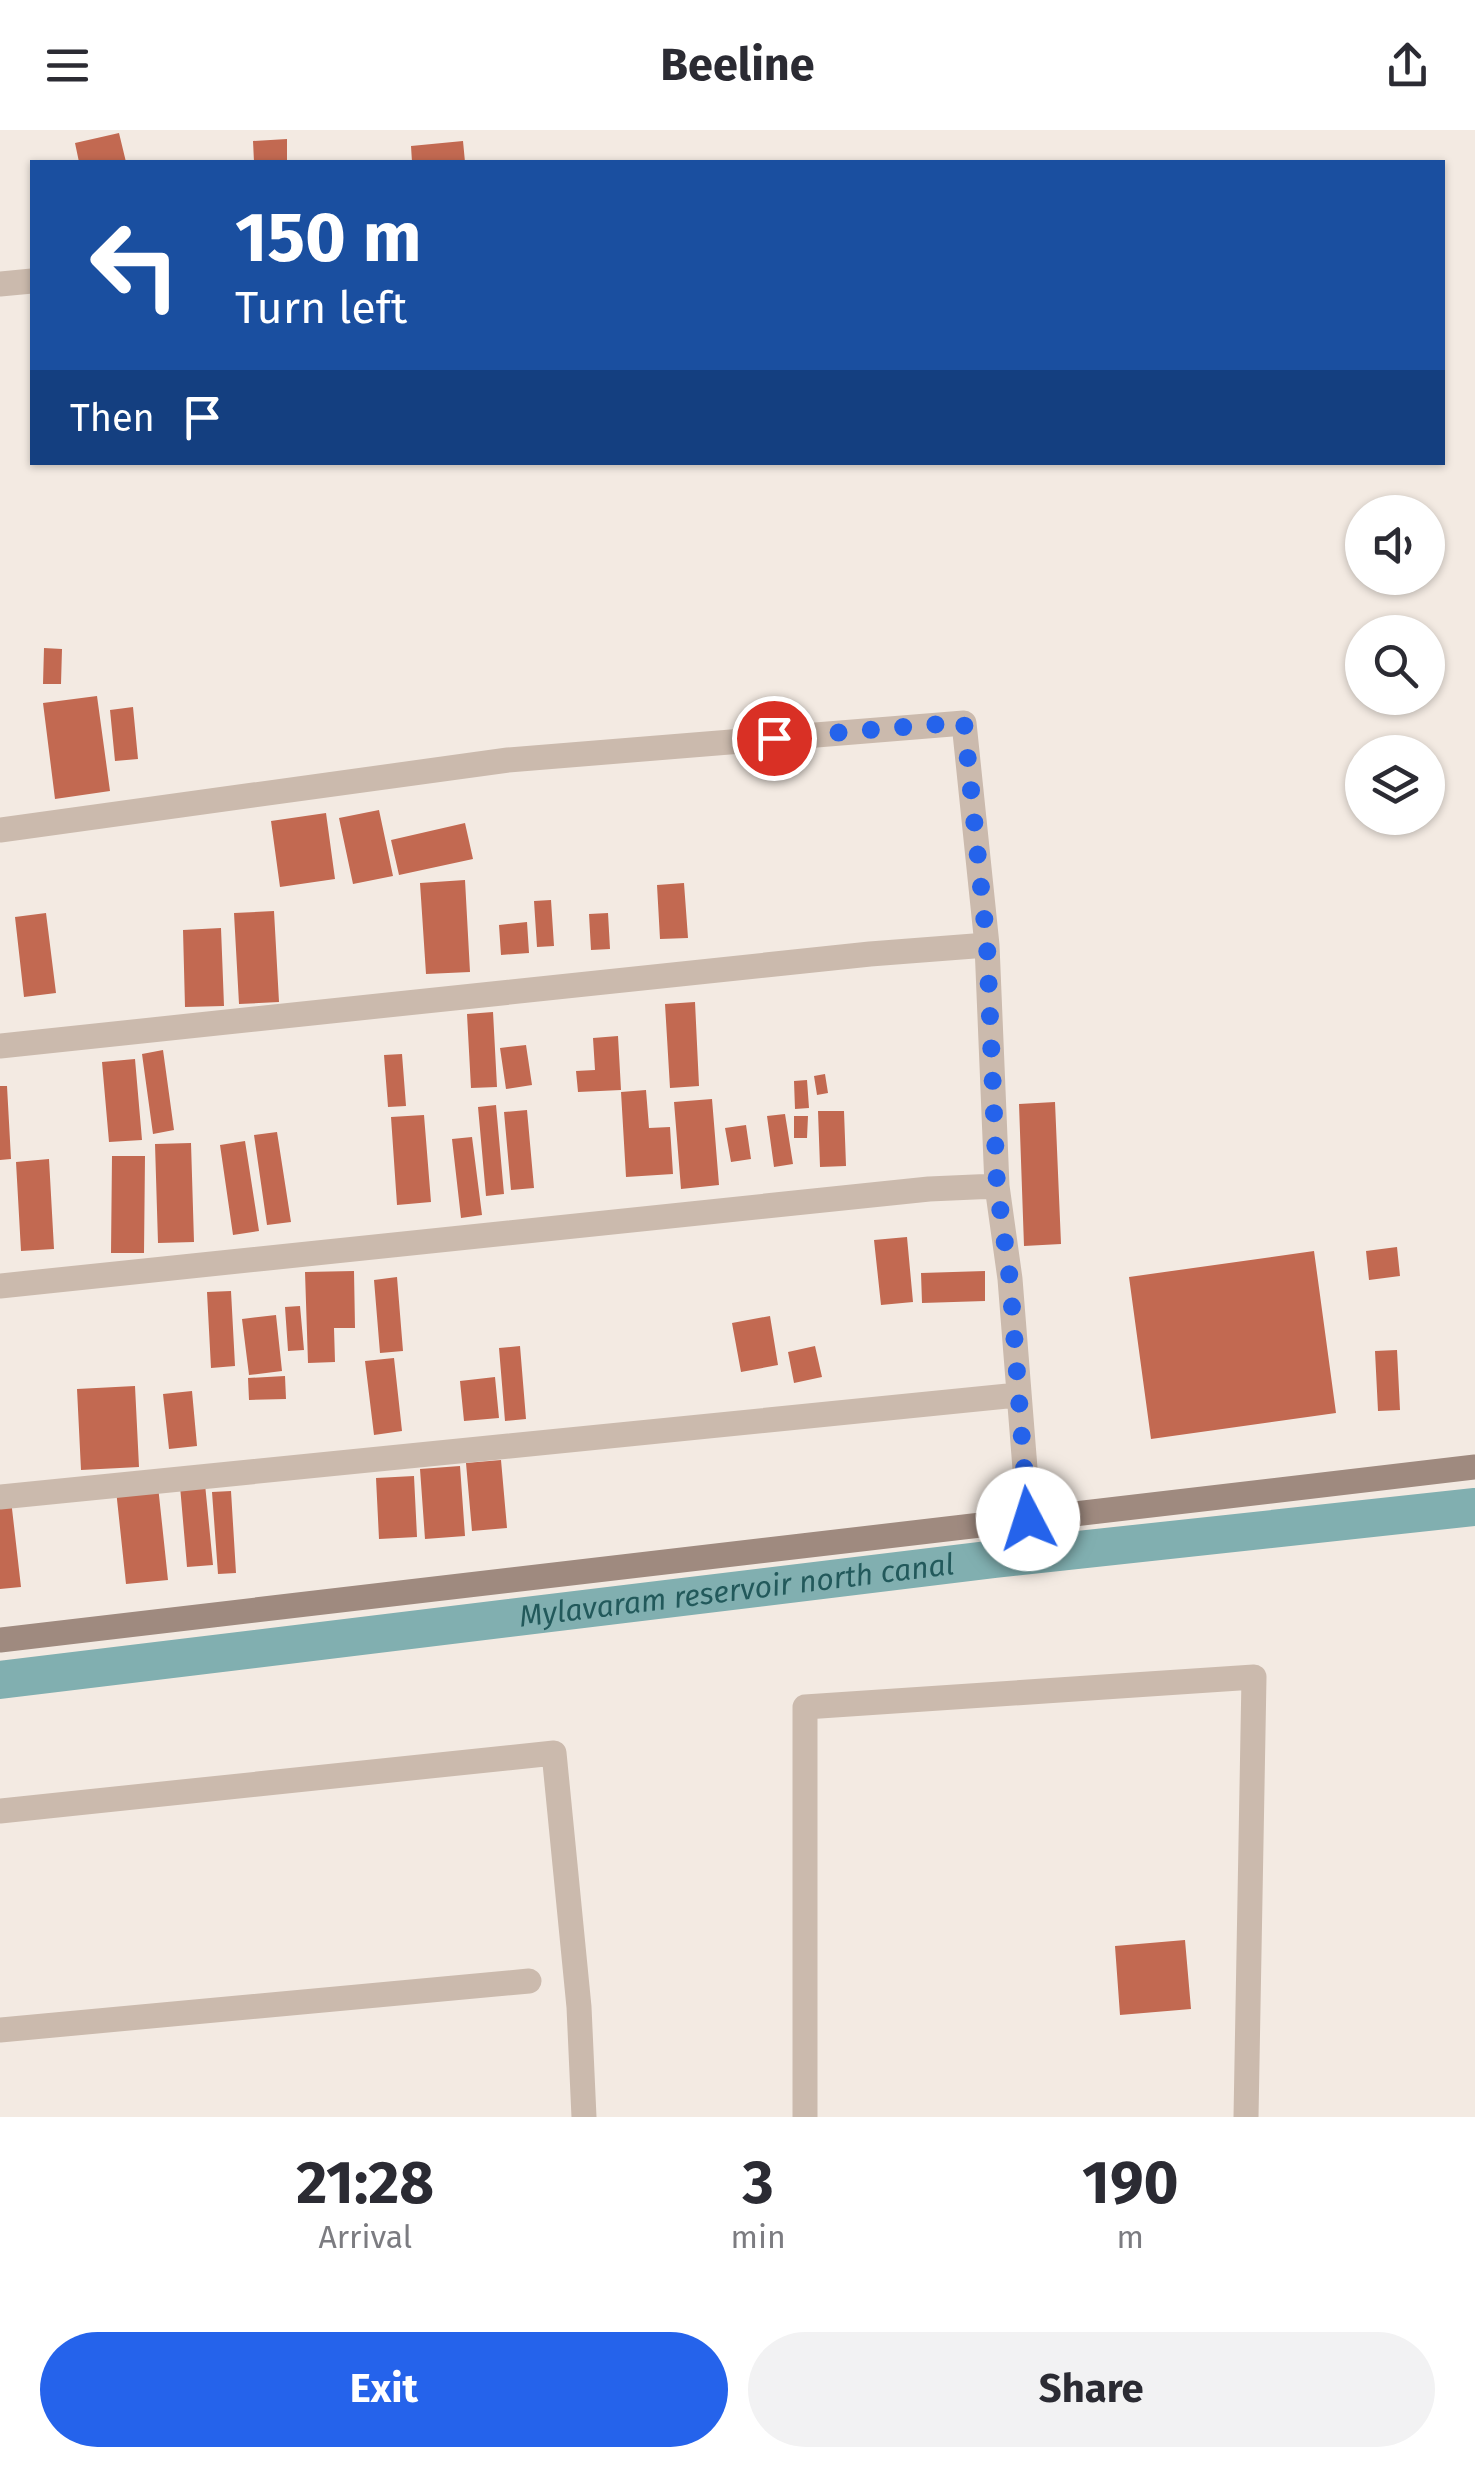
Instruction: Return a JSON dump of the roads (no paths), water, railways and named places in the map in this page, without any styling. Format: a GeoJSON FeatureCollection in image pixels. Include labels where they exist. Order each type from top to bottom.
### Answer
{"type":"FeatureCollection","features":[{"type":"Feature","properties":{"kind":"main road"},"geometry":{"type":"LineString","coordinates":[[0,1640],[1475,1467]]}},
{"type":"Feature","properties":{"kind":"street"},"geometry":{"type":"LineString","coordinates":[[0,284],[30,281]]}},
{"type":"Feature","properties":{"kind":"street"},"geometry":{"type":"LineString","coordinates":[[0,830],[508,760],[964,722],[987,945],[997,1186],[1010,1280],[1028,1519]]}},
{"type":"Feature","properties":{"kind":"street"},"geometry":{"type":"LineString","coordinates":[[0,1046],[850,956],[987,945]]}},
{"type":"Feature","properties":{"kind":"street"},"geometry":{"type":"LineString","coordinates":[[0,1286],[929,1189],[997,1186]]}},
{"type":"Feature","properties":{"kind":"street"},"geometry":{"type":"LineString","coordinates":[[0,1497],[1018,1395]]}},
{"type":"Feature","properties":{"kind":"street"},"geometry":{"type":"LineString","coordinates":[[805,2117],[805,1707],[1254,1676],[1246,2117]]}},
{"type":"Feature","properties":{"kind":"street"},"geometry":{"type":"LineString","coordinates":[[0,1811],[554,1753],[579,2008],[584,2117]]}},
{"type":"Feature","properties":{"kind":"street"},"geometry":{"type":"LineString","coordinates":[[0,2030],[529,1981]]}},
{"type":"Feature","properties":{"kind":"waterway","name":"Mylavaram reservoir north canal"},"geometry":{"type":"LineString","coordinates":[[0,1680],[995,1559],[1475,1507]]}}]}
